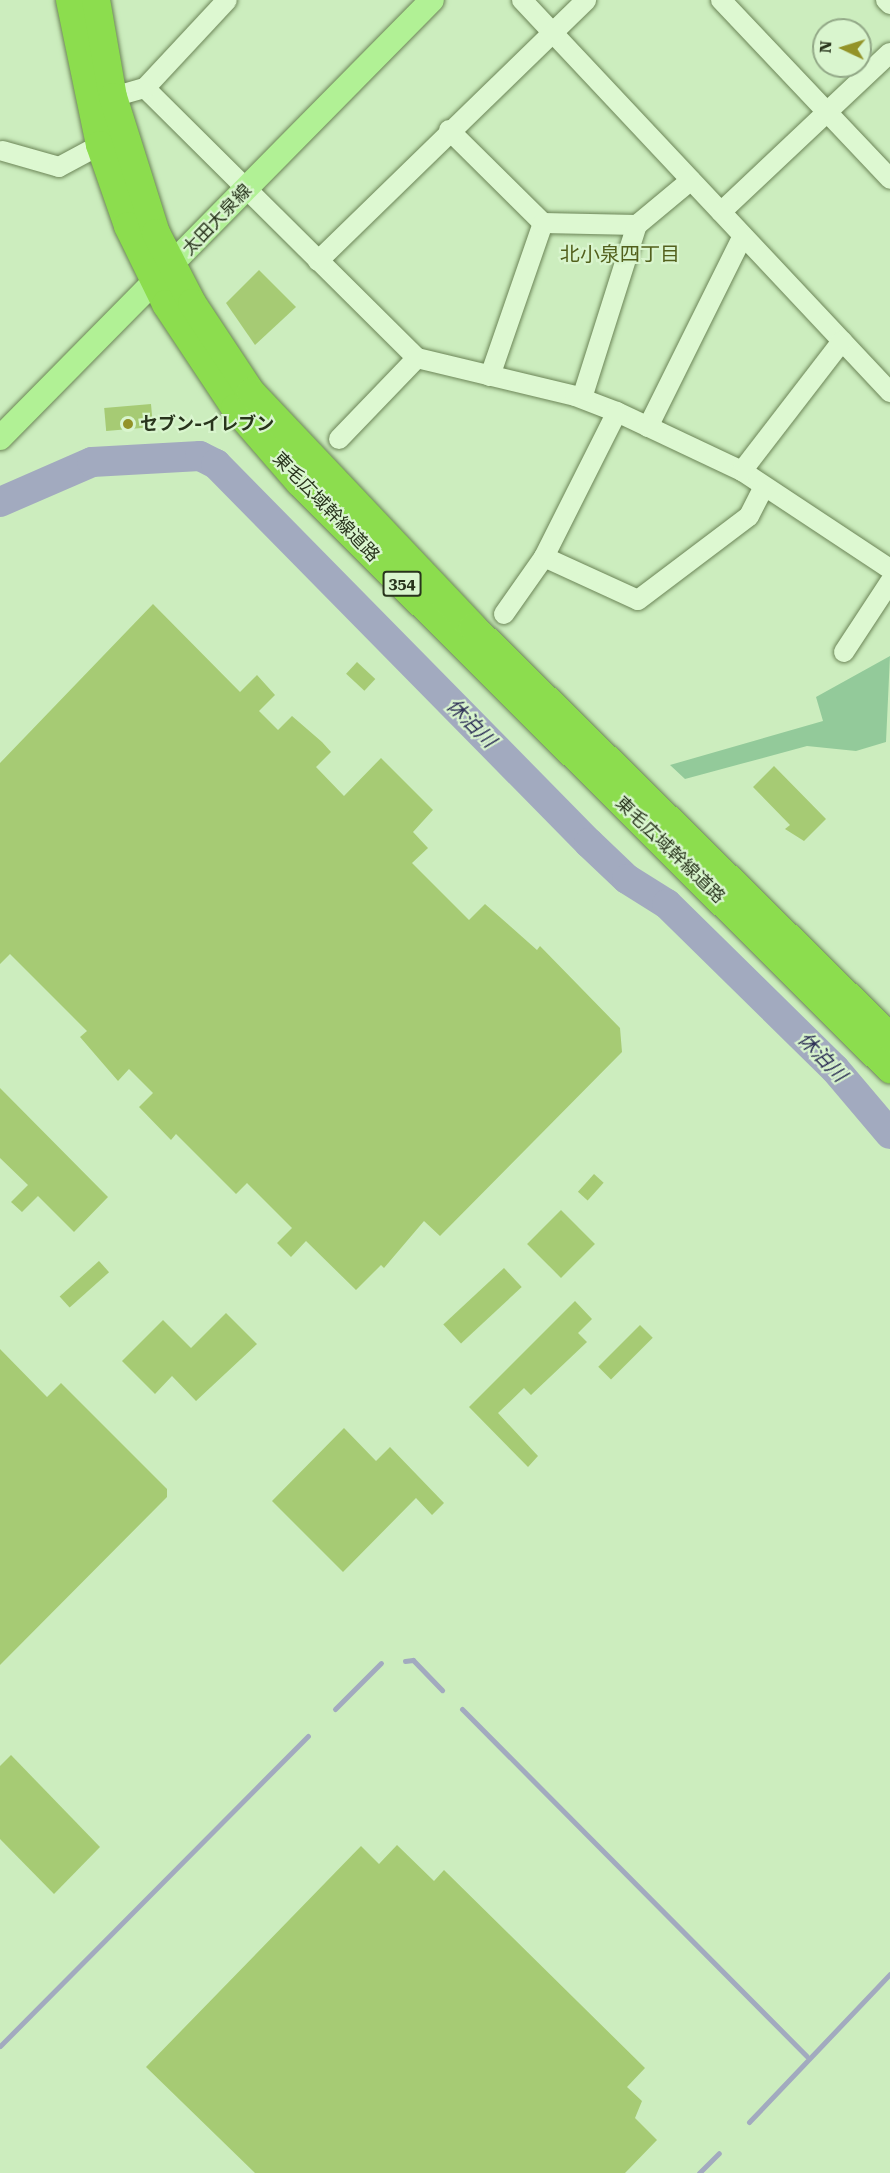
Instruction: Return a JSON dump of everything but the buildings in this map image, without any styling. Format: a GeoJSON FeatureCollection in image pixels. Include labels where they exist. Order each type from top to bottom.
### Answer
{"type":"FeatureCollection","features":[{"type":"Feature","properties":{"kind":"highway","name":"東毛広域幹線道路"},"geometry":{"type":"LineString","coordinates":[[70,0],[99,145],[163,276],[235,408],[300,483],[890,1069]]}},
{"type":"Feature","properties":{"kind":"highway","name":"東毛広域幹線道路"},"geometry":{"type":"LineString","coordinates":[[96,0],[113,97],[163,276],[214,338],[294,443],[890,1037]]}},
{"type":"Feature","properties":{"kind":"main road","name":"太田大泉線"},"geometry":{"type":"LineString","coordinates":[[0,438],[163,276],[432,0]]}},
{"type":"Feature","properties":{"kind":"street"},"geometry":{"type":"LineString","coordinates":[[113,97],[145,88],[226,0]]}},
{"type":"Feature","properties":{"kind":"street"},"geometry":{"type":"LineString","coordinates":[[522,0],[890,392]]}},
{"type":"Feature","properties":{"kind":"street"},"geometry":{"type":"LineString","coordinates":[[318,261],[449,130],[586,0]]}},
{"type":"Feature","properties":{"kind":"street"},"geometry":{"type":"LineString","coordinates":[[721,0],[890,179]]}},
{"type":"Feature","properties":{"kind":"street"},"geometry":{"type":"LineString","coordinates":[[886,0],[890,4]]}},
{"type":"Feature","properties":{"kind":"street"},"geometry":{"type":"LineString","coordinates":[[721,212],[890,53]]}},
{"type":"Feature","properties":{"kind":"street"},"geometry":{"type":"LineString","coordinates":[[145,88],[246,191],[417,358],[582,398],[617,412],[741,471],[763,488],[890,569]]}},
{"type":"Feature","properties":{"kind":"street"},"geometry":{"type":"LineString","coordinates":[[449,130],[543,223],[637,225]]}},
{"type":"Feature","properties":{"kind":"street"},"geometry":{"type":"LineString","coordinates":[[3,151],[51,167],[99,145]]}},
{"type":"Feature","properties":{"kind":"street"},"geometry":{"type":"LineString","coordinates":[[582,398],[637,225],[691,180]]}},
{"type":"Feature","properties":{"kind":"street"},"geometry":{"type":"LineString","coordinates":[[490,376],[543,223]]}},
{"type":"Feature","properties":{"kind":"street"},"geometry":{"type":"LineString","coordinates":[[648,427],[743,236]]}},
{"type":"Feature","properties":{"kind":"street"},"geometry":{"type":"LineString","coordinates":[[741,471],[842,341]]}},
{"type":"Feature","properties":{"kind":"street"},"geometry":{"type":"LineString","coordinates":[[339,439],[417,358]]}},
{"type":"Feature","properties":{"kind":"street"},"geometry":{"type":"LineString","coordinates":[[504,614],[544,557],[617,412]]}},
{"type":"Feature","properties":{"kind":"street"},"geometry":{"type":"LineString","coordinates":[[544,557],[638,600],[742,523],[763,488]]}},
{"type":"Feature","properties":{"kind":"street"},"geometry":{"type":"LineString","coordinates":[[844,652],[890,582]]}},
{"type":"Feature","properties":{"kind":"green space"},"geometry":{"type":"Polygon","coordinates":[[[890,656],[886,742],[856,751],[807,746],[685,779],[670,765],[823,721],[816,697],[890,656]]]}},
{"type":"Feature","properties":{"kind":"waterway","name":"休泊川"},"geometry":{"type":"LineString","coordinates":[[0,502],[92,462],[200,456],[216,464],[589,843],[627,879],[667,904],[835,1069],[890,1134]]}},
{"type":"Feature","properties":{"kind":"waterway"},"geometry":{"type":"LineString","coordinates":[[405,1661],[413,1660],[442,1690]]}},
{"type":"Feature","properties":{"kind":"waterway"},"geometry":{"type":"LineString","coordinates":[[335,1709],[381,1663]]}},
{"type":"Feature","properties":{"kind":"waterway"},"geometry":{"type":"LineString","coordinates":[[462,1709],[806,2056]]}},
{"type":"Feature","properties":{"kind":"waterway"},"geometry":{"type":"LineString","coordinates":[[0,2046],[308,1736]]}},
{"type":"Feature","properties":{"kind":"waterway"},"geometry":{"type":"LineString","coordinates":[[749,2122],[890,1974]]}},
{"type":"Feature","properties":{"kind":"waterway"},"geometry":{"type":"LineString","coordinates":[[699,2173],[719,2153]]}},
{"type":"Feature","properties":{"kind":"place","name":"セブン-イレブン"},"geometry":{"type":"Point","coordinates":[128,424]}},
{"type":"Feature","properties":{"kind":"district","name":"北小泉四丁目"},"geometry":{"type":"Point","coordinates":[620,254]}}]}
